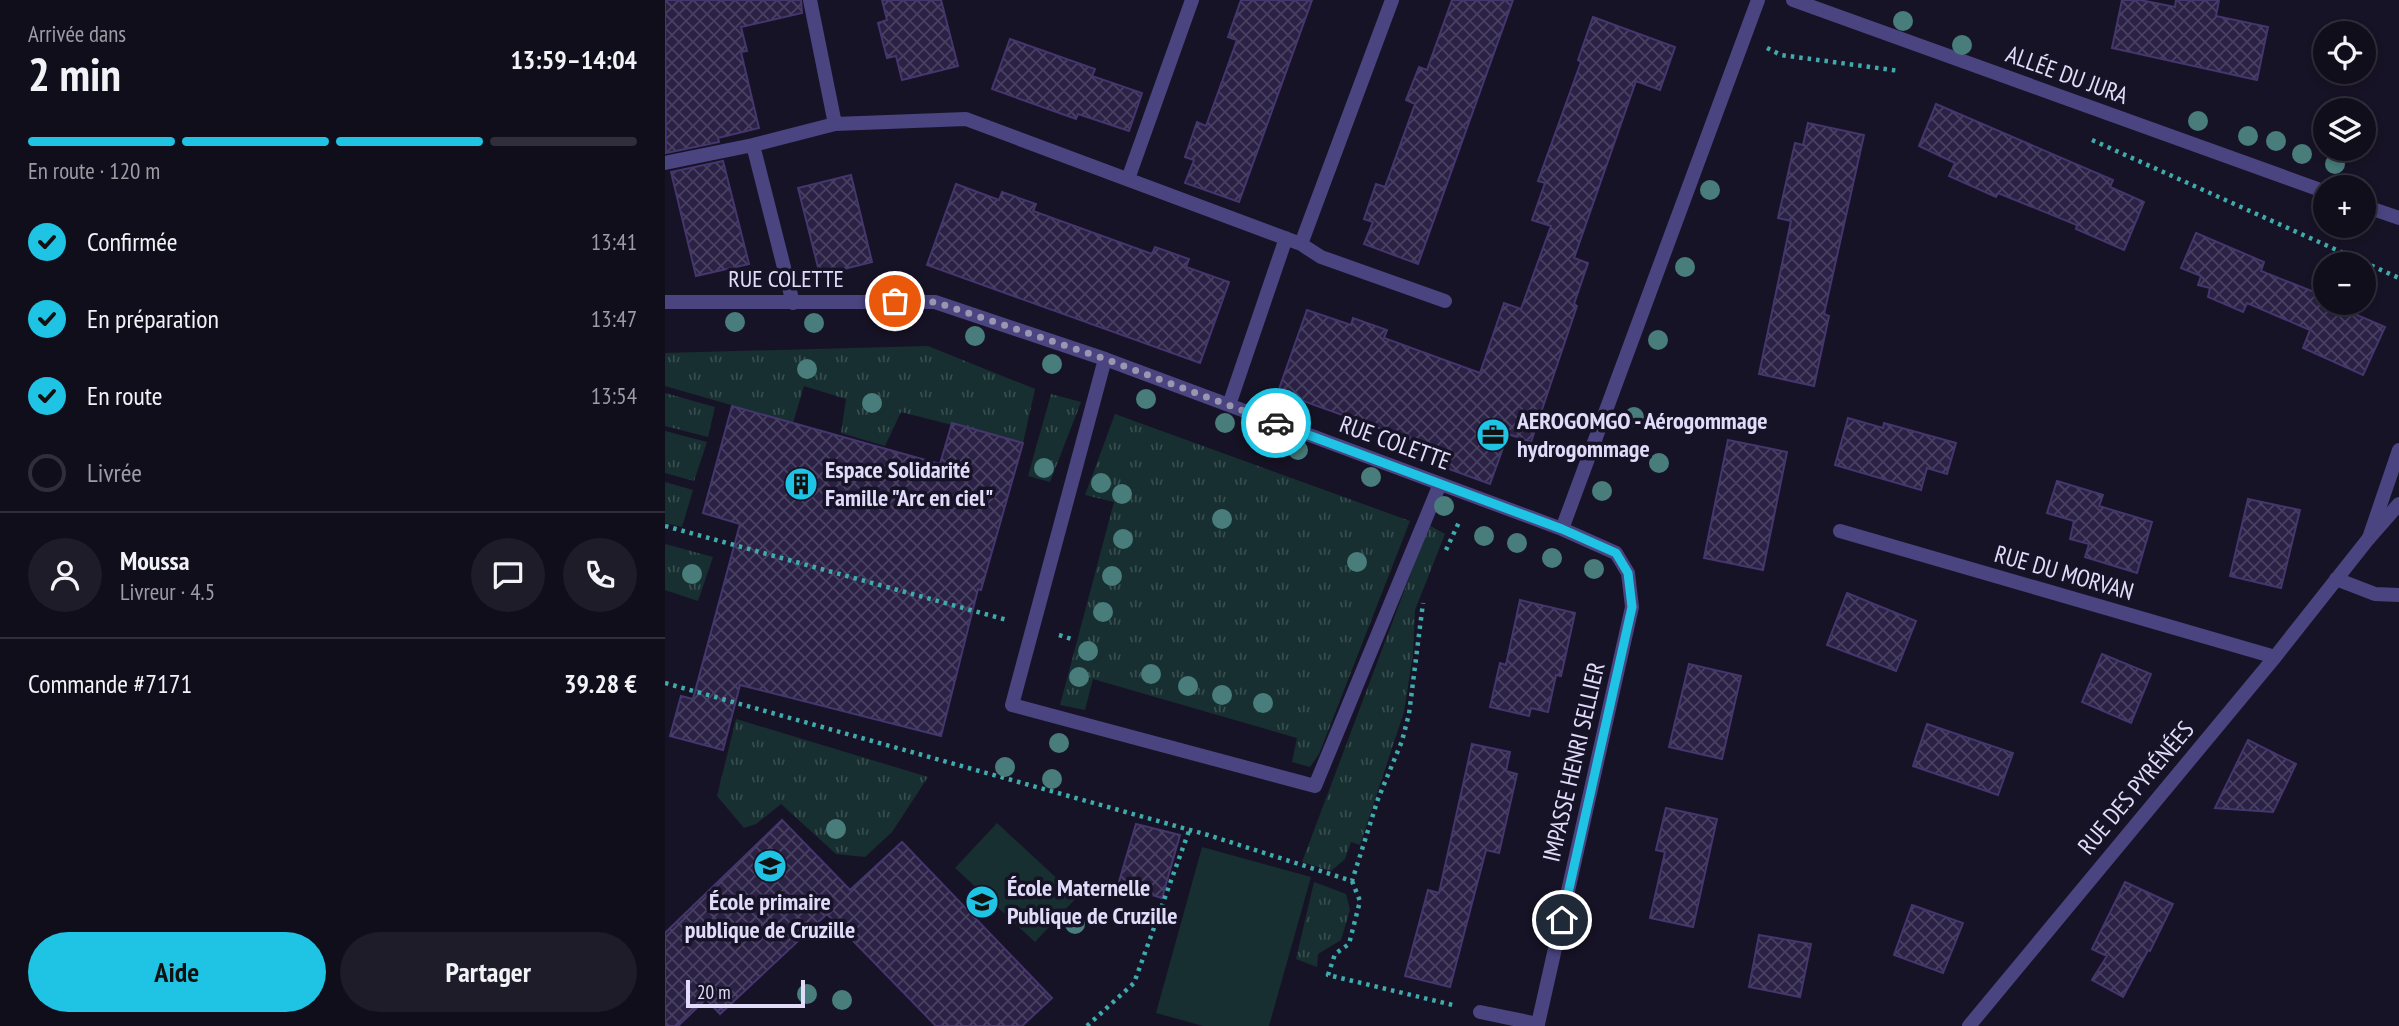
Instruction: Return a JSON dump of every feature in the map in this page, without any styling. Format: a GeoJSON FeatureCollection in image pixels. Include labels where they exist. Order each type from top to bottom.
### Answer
{"type":"FeatureCollection","features":[{"type":"Feature","properties":{"kind":"street"},"geometry":{"type":"LineString","coordinates":[[810,0],[835,124]]}},
{"type":"Feature","properties":{"kind":"street"},"geometry":{"type":"LineString","coordinates":[[1128,179],[1192,0]]}},
{"type":"Feature","properties":{"kind":"street"},"geometry":{"type":"LineString","coordinates":[[1301,244],[1392,0]]}},
{"type":"Feature","properties":{"kind":"street"},"geometry":{"type":"LineString","coordinates":[[1562,529],[1758,0]]}},
{"type":"Feature","properties":{"kind":"street","name":"ALLÉE DU JURA"},"geometry":{"type":"LineString","coordinates":[[1793,0],[2313,187]]}},
{"type":"Feature","properties":{"kind":"street"},"geometry":{"type":"LineString","coordinates":[[665,163],[753,145],[835,124],[966,119],[1286,238],[1321,257],[1445,301]]}},
{"type":"Feature","properties":{"kind":"street"},"geometry":{"type":"LineString","coordinates":[[753,145],[793,303]]}},
{"type":"Feature","properties":{"kind":"street"},"geometry":{"type":"LineString","coordinates":[[2376,210],[2399,218]]}},
{"type":"Feature","properties":{"kind":"street"},"geometry":{"type":"LineString","coordinates":[[1229,405],[1286,238]]}},
{"type":"Feature","properties":{"kind":"street","name":"RUE COLETTE"},"geometry":{"type":"LineString","coordinates":[[665,302],[935,302],[1105,359],[1562,529]]}},
{"type":"Feature","properties":{"kind":"street"},"geometry":{"type":"LineString","coordinates":[[1105,359],[1012,705],[1315,786],[1440,484]]}},
{"type":"Feature","properties":{"kind":"street"},"geometry":{"type":"LineString","coordinates":[[2368,538],[2399,450]]}},
{"type":"Feature","properties":{"kind":"street"},"geometry":{"type":"LineString","coordinates":[[2368,538],[2399,504]]}},
{"type":"Feature","properties":{"kind":"street","name":"IMPASSE HENRI SELLIER"},"geometry":{"type":"LineString","coordinates":[[1480,1012],[1538,1024],[1632,607],[1628,573],[1616,553],[1562,529]]}},
{"type":"Feature","properties":{"kind":"street","name":"RUE DU MORVAN"},"geometry":{"type":"LineString","coordinates":[[1840,531],[2275,657]]}},
{"type":"Feature","properties":{"kind":"street","name":"RUE DES PYRÉNÉES"},"geometry":{"type":"LineString","coordinates":[[1969,1026],[2275,657],[2368,538]]}},
{"type":"Feature","properties":{"kind":"street"},"geometry":{"type":"LineString","coordinates":[[2336,579],[2375,594],[2399,595]]}},
{"type":"Feature","properties":{"kind":"path"},"geometry":{"type":"LineString","coordinates":[[1744,38],[1781,55],[1906,71]]}},
{"type":"Feature","properties":{"kind":"path"},"geometry":{"type":"LineString","coordinates":[[2082,136],[2399,278]]}},
{"type":"Feature","properties":{"kind":"path"},"geometry":{"type":"LineString","coordinates":[[665,526],[1075,640]]}},
{"type":"Feature","properties":{"kind":"path"},"geometry":{"type":"LineString","coordinates":[[1087,1026],[1134,983],[1189,831]]}},
{"type":"Feature","properties":{"kind":"path"},"geometry":{"type":"LineString","coordinates":[[1352,881],[1360,901],[1349,944],[1335,954],[1328,975],[1480,1012]]}},
{"type":"Feature","properties":{"kind":"green space"},"geometry":{"type":"Polygon","coordinates":[[[928,346],[1035,389],[1023,443],[901,412],[885,446],[841,433],[846,399],[804,386],[793,423],[665,386],[665,353],[928,346]]]}},
{"type":"Feature","properties":{"kind":"green space"},"geometry":{"type":"Polygon","coordinates":[[[665,393],[715,407],[708,437],[665,426],[665,393]]]}},
{"type":"Feature","properties":{"kind":"green space"},"geometry":{"type":"Polygon","coordinates":[[[1051,394],[1081,402],[1050,482],[1028,476],[1051,394]]]}},
{"type":"Feature","properties":{"kind":"green space"},"geometry":{"type":"Polygon","coordinates":[[[1115,414],[1410,521],[1319,754],[1310,767],[1292,762],[1297,738],[1093,679],[1085,710],[1060,705],[1114,502],[1085,495],[1115,414]]]}},
{"type":"Feature","properties":{"kind":"green space"},"geometry":{"type":"Polygon","coordinates":[[[665,431],[707,442],[694,481],[665,473],[665,431]]]}},
{"type":"Feature","properties":{"kind":"green space"},"geometry":{"type":"Polygon","coordinates":[[[665,482],[693,490],[682,527],[665,523],[665,482]]]}},
{"type":"Feature","properties":{"kind":"green space"},"geometry":{"type":"Polygon","coordinates":[[[1429,525],[1445,534],[1415,610],[1413,654],[1404,712],[1360,845],[1351,842],[1345,859],[1331,871],[1302,862],[1429,525]]]}},
{"type":"Feature","properties":{"kind":"green space"},"geometry":{"type":"Polygon","coordinates":[[[665,544],[713,557],[698,601],[665,590],[665,544]]]}},
{"type":"Feature","properties":{"kind":"green space"},"geometry":{"type":"Polygon","coordinates":[[[736,719],[928,777],[892,832],[865,857],[836,854],[781,804],[756,824],[744,828],[717,796],[736,719]]]}},
{"type":"Feature","properties":{"kind":"green space"},"geometry":{"type":"Polygon","coordinates":[[[997,823],[1077,897],[1035,942],[955,868],[997,823]]]}},
{"type":"Feature","properties":{"kind":"green space"},"geometry":{"type":"Polygon","coordinates":[[[1202,847],[1311,877],[1269,1026],[1203,1026],[1156,1013],[1202,847]]]}},
{"type":"Feature","properties":{"kind":"green space"},"geometry":{"type":"Polygon","coordinates":[[[1314,882],[1346,894],[1350,910],[1341,940],[1318,954],[1317,967],[1296,959],[1314,882]]]}},
{"type":"Feature","properties":{"kind":"building"},"geometry":{"type":"Polygon","coordinates":[[[665,0],[801,0],[802,13],[741,27],[747,51],[741,52],[759,128],[718,138],[719,142],[666,153],[665,0]]]}},
{"type":"Feature","properties":{"kind":"building"},"geometry":{"type":"Polygon","coordinates":[[[882,0],[941,0],[958,66],[902,80],[896,56],[887,58],[878,23],[887,20],[882,0]]]}},
{"type":"Feature","properties":{"kind":"building"},"geometry":{"type":"Polygon","coordinates":[[[1241,0],[1312,0],[1239,202],[1185,183],[1194,160],[1185,157],[1197,122],[1206,126],[1237,40],[1228,37],[1241,0]]]}},
{"type":"Feature","properties":{"kind":"building"},"geometry":{"type":"Polygon","coordinates":[[[1452,0],[1513,0],[1418,264],[1364,244],[1373,222],[1364,219],[1376,184],[1385,187],[1415,104],[1406,100],[1419,67],[1427,70],[1452,0]]]}},
{"type":"Feature","properties":{"kind":"building"},"geometry":{"type":"Polygon","coordinates":[[[2122,0],[2140,0],[2175,7],[2176,0],[2219,0],[2216,16],[2268,27],[2257,80],[2112,48],[2122,0]]]}},
{"type":"Feature","properties":{"kind":"building"},"geometry":{"type":"Polygon","coordinates":[[[1593,17],[1675,47],[1660,90],[1636,81],[1574,258],[1588,263],[1574,304],[1577,306],[1531,442],[1508,434],[1490,484],[1435,464],[1440,450],[1278,392],[1307,310],[1351,325],[1353,318],[1387,330],[1384,338],[1480,373],[1504,303],[1521,309],[1551,226],[1532,220],[1545,183],[1538,181],[1581,62],[1578,60],[1593,17]]]}},
{"type":"Feature","properties":{"kind":"building"},"geometry":{"type":"Polygon","coordinates":[[[1010,39],[1095,69],[1092,76],[1142,93],[1129,131],[1078,114],[1076,119],[992,89],[1010,39]]]}},
{"type":"Feature","properties":{"kind":"building"},"geometry":{"type":"Polygon","coordinates":[[[1936,104],[2113,180],[2110,187],[2144,202],[2124,250],[2076,229],[2077,225],[1998,193],[1996,197],[1949,176],[1955,163],[1919,146],[1936,104]]]}},
{"type":"Feature","properties":{"kind":"building"},"geometry":{"type":"Polygon","coordinates":[[[1808,123],[1864,135],[1824,314],[1829,316],[1814,386],[1759,374],[1791,221],[1778,218],[1795,143],[1803,145],[1808,123]]]}},
{"type":"Feature","properties":{"kind":"building"},"geometry":{"type":"Polygon","coordinates":[[[723,161],[749,264],[696,276],[671,172],[723,161]]]}},
{"type":"Feature","properties":{"kind":"building"},"geometry":{"type":"Polygon","coordinates":[[[851,175],[872,262],[820,275],[798,188],[851,175]]]}},
{"type":"Feature","properties":{"kind":"building"},"geometry":{"type":"Polygon","coordinates":[[[956,184],[999,200],[1002,192],[1036,204],[1033,211],[1152,254],[1155,247],[1189,259],[1186,267],[1229,282],[1200,363],[927,265],[956,184]]]}},
{"type":"Feature","properties":{"kind":"building"},"geometry":{"type":"Polygon","coordinates":[[[2196,233],[2264,262],[2261,271],[2313,292],[2313,315],[2357,315],[2385,327],[2363,375],[2303,348],[2310,330],[2247,303],[2243,312],[2208,297],[2210,288],[2198,285],[2201,276],[2181,268],[2196,233]]]}},
{"type":"Feature","properties":{"kind":"building"},"geometry":{"type":"Polygon","coordinates":[[[732,406],[940,464],[952,423],[1023,443],[981,590],[978,589],[941,736],[740,685],[723,750],[670,736],[681,696],[693,699],[740,524],[703,513],[732,406]]]}},
{"type":"Feature","properties":{"kind":"building"},"geometry":{"type":"Polygon","coordinates":[[[1848,418],[1883,428],[1884,423],[1956,443],[1947,474],[1927,468],[1921,490],[1835,465],[1848,418]]]}},
{"type":"Feature","properties":{"kind":"building"},"geometry":{"type":"Polygon","coordinates":[[[1728,440],[1787,452],[1763,570],[1704,558],[1728,440]]]}},
{"type":"Feature","properties":{"kind":"building"},"geometry":{"type":"Polygon","coordinates":[[[2057,481],[2103,495],[2099,506],[2152,522],[2137,573],[2085,557],[2089,544],[2070,539],[2074,521],[2047,513],[2057,481]]]}},
{"type":"Feature","properties":{"kind":"building"},"geometry":{"type":"Polygon","coordinates":[[[2248,499],[2300,510],[2281,588],[2230,576],[2248,499]]]}},
{"type":"Feature","properties":{"kind":"building"},"geometry":{"type":"Polygon","coordinates":[[[1847,593],[1916,621],[1896,671],[1827,645],[1847,593]]]}},
{"type":"Feature","properties":{"kind":"building"},"geometry":{"type":"Polygon","coordinates":[[[1520,600],[1575,613],[1561,676],[1556,675],[1548,712],[1531,708],[1529,716],[1490,707],[1500,663],[1506,665],[1520,600]]]}},
{"type":"Feature","properties":{"kind":"building"},"geometry":{"type":"Polygon","coordinates":[[[2102,654],[2151,674],[2131,723],[2082,702],[2102,654]]]}},
{"type":"Feature","properties":{"kind":"building"},"geometry":{"type":"Polygon","coordinates":[[[1689,664],[1741,676],[1722,759],[1669,747],[1689,664]]]}},
{"type":"Feature","properties":{"kind":"building"},"geometry":{"type":"Polygon","coordinates":[[[1927,724],[2013,753],[1998,795],[1913,766],[1927,724]]]}},
{"type":"Feature","properties":{"kind":"building"},"geometry":{"type":"Polygon","coordinates":[[[2248,740],[2296,764],[2273,812],[2215,808],[2248,740]]]}},
{"type":"Feature","properties":{"kind":"building"},"geometry":{"type":"Polygon","coordinates":[[[1472,744],[1510,752],[1506,771],[1517,774],[1499,853],[1486,850],[1450,987],[1405,976],[1428,890],[1439,893],[1472,744]]]}},
{"type":"Feature","properties":{"kind":"building"},"geometry":{"type":"Polygon","coordinates":[[[1666,808],[1717,819],[1693,927],[1650,918],[1665,852],[1656,850],[1666,808]]]}},
{"type":"Feature","properties":{"kind":"building"},"geometry":{"type":"Polygon","coordinates":[[[782,820],[850,890],[902,842],[1052,998],[1022,1026],[936,1026],[827,914],[720,1014],[706,999],[678,1026],[665,1026],[665,933],[782,820]]]}},
{"type":"Feature","properties":{"kind":"building"},"geometry":{"type":"Polygon","coordinates":[[[1136,824],[1180,835],[1162,898],[1118,885],[1136,824]]]}},
{"type":"Feature","properties":{"kind":"building"},"geometry":{"type":"Polygon","coordinates":[[[2125,882],[2173,904],[2123,997],[2092,980],[2107,956],[2092,949],[2125,882]]]}},
{"type":"Feature","properties":{"kind":"building"},"geometry":{"type":"Polygon","coordinates":[[[1912,905],[1963,923],[1943,973],[1894,955],[1912,905]]]}},
{"type":"Feature","properties":{"kind":"building"},"geometry":{"type":"Polygon","coordinates":[[[1759,935],[1811,944],[1800,997],[1749,987],[1759,935]]]}},
{"type":"Feature","properties":{"kind":"way so far"},"geometry":{"type":"LineString","coordinates":[[895,301],[935,302],[1105,359],[1276,423]]}},
{"type":"Feature","properties":{"kind":"place","name":"AEROGOMGO - Aérogommage hydrogommage"},"geometry":{"type":"Point","coordinates":[1493,435]}},
{"type":"Feature","properties":{"kind":"place","name":"Espace Solidarité Famille \"Arc en ciel\""},"geometry":{"type":"Point","coordinates":[801,484]}},
{"type":"Feature","properties":{"kind":"place","name":"École primaire publique de Cruzille"},"geometry":{"type":"Point","coordinates":[770,866]}},
{"type":"Feature","properties":{"kind":"place","name":"École Maternelle Publique de Cruzille"},"geometry":{"type":"Point","coordinates":[982,902]}},
{"type":"Feature","properties":{"kind":"route"},"geometry":{"type":"LineString","coordinates":[[1276,423],[1562,529],[1616,553],[1628,573],[1632,607],[1562,920]]}}]}
